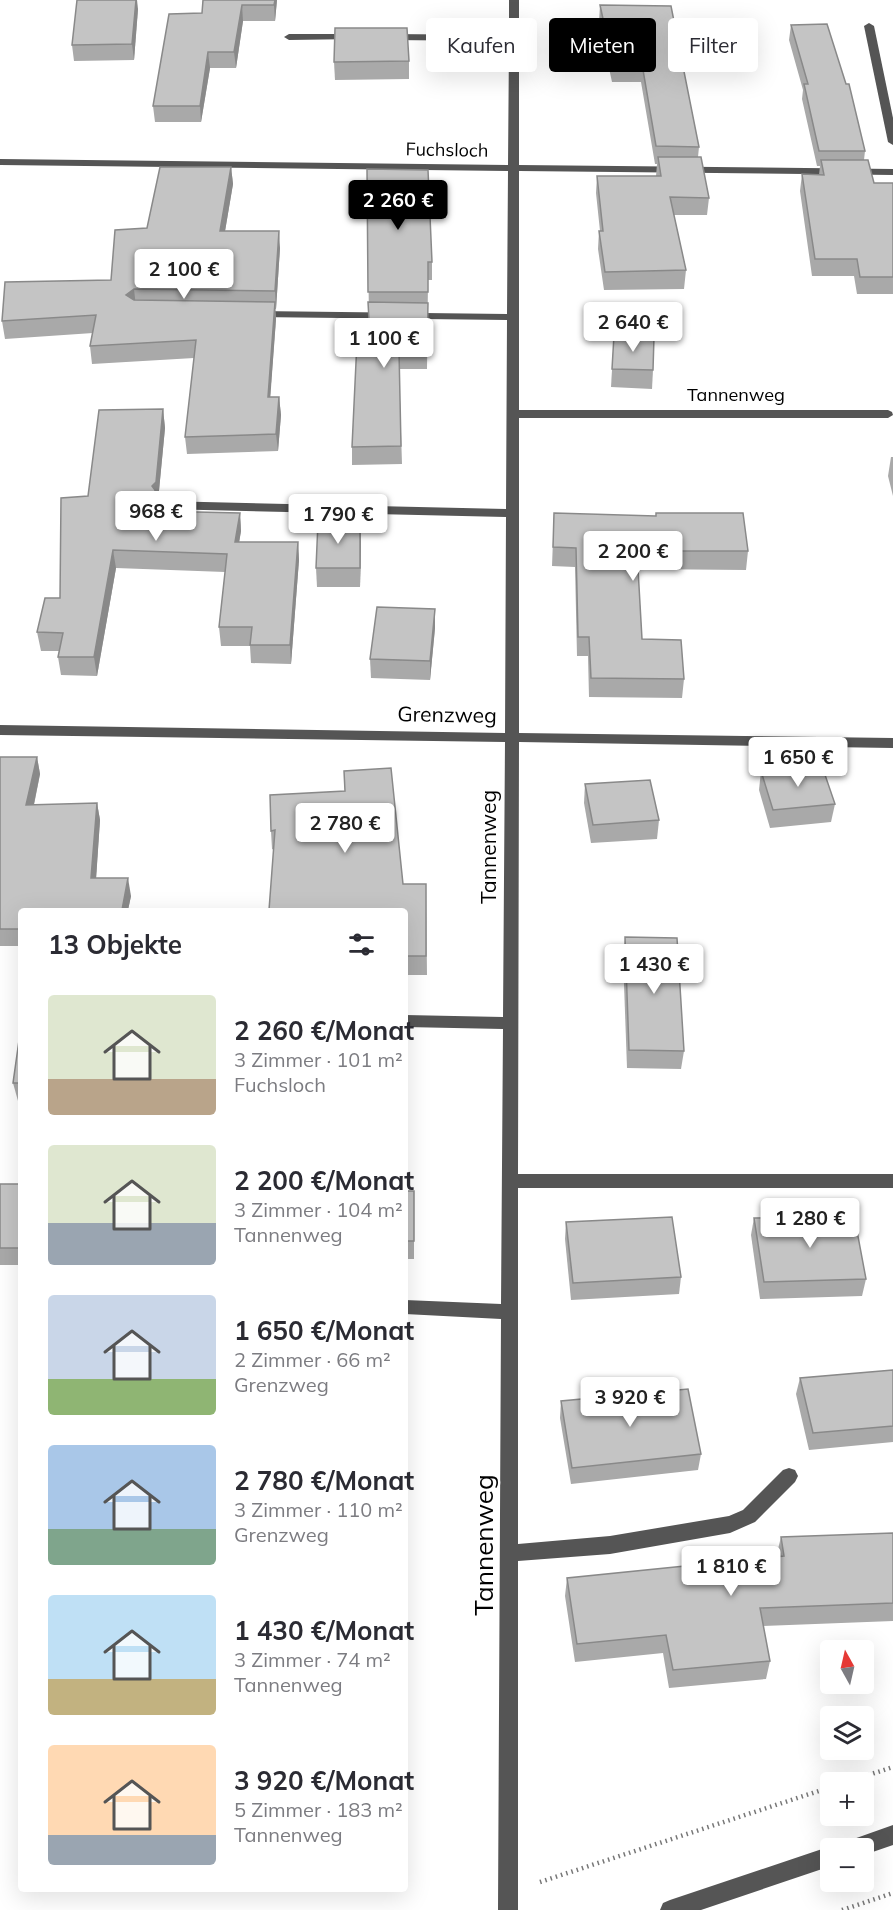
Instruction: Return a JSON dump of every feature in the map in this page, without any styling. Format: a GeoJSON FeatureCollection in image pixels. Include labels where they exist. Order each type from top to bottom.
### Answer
{"type":"FeatureCollection","features":[{"type":"Feature","properties":{"kind":"street","name":"Tannenweg"},"geometry":{"type":"LineString","coordinates":[[513,0],[513,18]]}},
{"type":"Feature","properties":{"kind":"street"},"geometry":{"type":"LineString","coordinates":[[869,26],[893,142]]}},
{"type":"Feature","properties":{"kind":"street"},"geometry":{"type":"LineString","coordinates":[[289,37],[360,37]]}},
{"type":"Feature","properties":{"kind":"street"},"geometry":{"type":"LineString","coordinates":[[372,37],[426,37]]}},
{"type":"Feature","properties":{"kind":"street","name":"Tannenweg"},"geometry":{"type":"LineString","coordinates":[[508,1910],[513,72]]}},
{"type":"Feature","properties":{"kind":"street","name":"Fuchsloch"},"geometry":{"type":"LineString","coordinates":[[0,162],[893,172]]}},
{"type":"Feature","properties":{"kind":"street"},"geometry":{"type":"LineString","coordinates":[[242,314],[512,317]]}},
{"type":"Feature","properties":{"kind":"street","name":"Tannenweg"},"geometry":{"type":"LineString","coordinates":[[512,414],[888,414]]}},
{"type":"Feature","properties":{"kind":"street"},"geometry":{"type":"LineString","coordinates":[[162,505],[512,513]]}},
{"type":"Feature","properties":{"kind":"street","name":"Grenzweg"},"geometry":{"type":"LineString","coordinates":[[0,730],[893,743]]}},
{"type":"Feature","properties":{"kind":"street"},"geometry":{"type":"LineString","coordinates":[[408,1021],[511,1023]]}},
{"type":"Feature","properties":{"kind":"street"},"geometry":{"type":"LineString","coordinates":[[510,1181],[893,1181]]}},
{"type":"Feature","properties":{"kind":"street"},"geometry":{"type":"LineString","coordinates":[[408,1307],[510,1312]]}},
{"type":"Feature","properties":{"kind":"street"},"geometry":{"type":"LineString","coordinates":[[509,1553],[610,1545],[730,1524],[750,1516],[789,1476]]}},
{"type":"Feature","properties":{"kind":"street"},"geometry":{"type":"LineString","coordinates":[[874,1842],[893,1835]]}},
{"type":"Feature","properties":{"kind":"street"},"geometry":{"type":"LineString","coordinates":[[670,1910],[820,1860]]}},
{"type":"Feature","properties":{"kind":"path"},"geometry":{"type":"LineString","coordinates":[[874,1773],[893,1767]]}},
{"type":"Feature","properties":{"kind":"path"},"geometry":{"type":"LineString","coordinates":[[508,1892],[820,1791]]}},
{"type":"Feature","properties":{"kind":"path"},"geometry":{"type":"LineString","coordinates":[[842,1910],[893,1893]]}},
{"type":"Feature","properties":{"kind":"building"},"geometry":{"type":"Polygon","coordinates":[[[77,0],[136,0],[132,44],[72,45],[77,0]]]}},
{"type":"Feature","properties":{"kind":"building"},"geometry":{"type":"Polygon","coordinates":[[[203,0],[275,0],[274,5],[242,5],[234,52],[208,52],[200,106],[153,106],[169,14],[202,13],[203,0]]]}},
{"type":"Feature","properties":{"kind":"building"},"geometry":{"type":"Polygon","coordinates":[[[600,5],[671,6],[673,18],[668,18],[668,72],[684,72],[699,147],[656,146],[643,72],[656,72],[656,18],[603,18],[600,5]]]}},
{"type":"Feature","properties":{"kind":"building"},"geometry":{"type":"Polygon","coordinates":[[[827,24],[846,84],[849,84],[865,151],[819,151],[804,84],[808,84],[791,25],[827,24]]]}},
{"type":"Feature","properties":{"kind":"building"},"geometry":{"type":"Polygon","coordinates":[[[335,28],[407,28],[409,61],[334,62],[335,28]]]}},
{"type":"Feature","properties":{"kind":"building"},"geometry":{"type":"Polygon","coordinates":[[[658,157],[701,157],[709,198],[670,197],[686,270],[605,272],[599,231],[603,231],[597,176],[661,176],[658,157]]]}},
{"type":"Feature","properties":{"kind":"building"},"geometry":{"type":"Polygon","coordinates":[[[821,160],[868,160],[874,183],[893,183],[893,277],[860,277],[857,259],[815,259],[802,174],[824,175],[821,160]]]}},
{"type":"Feature","properties":{"kind":"building"},"geometry":{"type":"Polygon","coordinates":[[[160,167],[231,167],[220,231],[279,231],[275,291],[134,289],[126,295],[134,300],[275,302],[268,397],[279,397],[276,434],[185,437],[196,340],[90,346],[96,315],[2,321],[5,282],[111,280],[115,230],[147,228],[160,167]]]}},
{"type":"Feature","properties":{"kind":"building"},"geometry":{"type":"Polygon","coordinates":[[[367,169],[428,170],[432,262],[428,262],[428,292],[368,292],[367,169]]]}},
{"type":"Feature","properties":{"kind":"building"},"geometry":{"type":"Polygon","coordinates":[[[368,302],[428,303],[427,351],[399,351],[401,446],[352,447],[358,320],[369,320],[368,302]]]}},
{"type":"Feature","properties":{"kind":"building"},"geometry":{"type":"Polygon","coordinates":[[[614,335],[654,337],[653,370],[612,369],[614,335]]]}},
{"type":"Feature","properties":{"kind":"building"},"geometry":{"type":"Polygon","coordinates":[[[163,409],[156,482],[152,486],[155,490],[153,511],[240,513],[235,542],[298,542],[290,645],[250,645],[252,627],[219,627],[227,554],[113,550],[94,657],[58,657],[63,633],[37,632],[45,598],[60,598],[61,498],[88,496],[99,410],[163,409]]]}},
{"type":"Feature","properties":{"kind":"building"},"geometry":{"type":"Polygon","coordinates":[[[554,513],[656,516],[656,513],[743,513],[748,551],[637,551],[642,639],[681,640],[684,679],[591,678],[589,637],[578,637],[576,548],[553,547],[554,513]]]}},
{"type":"Feature","properties":{"kind":"building"},"geometry":{"type":"Polygon","coordinates":[[[318,522],[360,522],[360,568],[316,568],[318,522]]]}},
{"type":"Feature","properties":{"kind":"building"},"geometry":{"type":"Polygon","coordinates":[[[377,607],[435,609],[430,661],[370,659],[377,607]]]}},
{"type":"Feature","properties":{"kind":"building"},"geometry":{"type":"Polygon","coordinates":[[[0,757],[37,757],[26,805],[97,803],[91,878],[128,878],[122,908],[18,908],[18,929],[0,929],[0,757]]]}},
{"type":"Feature","properties":{"kind":"building"},"geometry":{"type":"Polygon","coordinates":[[[822,766],[835,804],[773,810],[761,771],[822,766]]]}},
{"type":"Feature","properties":{"kind":"building"},"geometry":{"type":"Polygon","coordinates":[[[391,768],[403,884],[426,884],[426,956],[408,956],[408,908],[269,908],[275,830],[271,831],[270,795],[345,791],[344,771],[391,768]]]}},
{"type":"Feature","properties":{"kind":"building"},"geometry":{"type":"Polygon","coordinates":[[[650,780],[659,820],[593,825],[585,784],[650,780]]]}},
{"type":"Feature","properties":{"kind":"building"},"geometry":{"type":"Polygon","coordinates":[[[625,937],[677,938],[684,1051],[629,1050],[625,937]]]}},
{"type":"Feature","properties":{"kind":"building"},"geometry":{"type":"Polygon","coordinates":[[[18,1047],[18,1083],[13,1083],[18,1047]]]}},
{"type":"Feature","properties":{"kind":"building"},"geometry":{"type":"Polygon","coordinates":[[[0,1184],[18,1184],[18,1248],[0,1248],[0,1184]]]}},
{"type":"Feature","properties":{"kind":"building"},"geometry":{"type":"Polygon","coordinates":[[[408,1191],[414,1191],[414,1241],[408,1241],[408,1191]]]}},
{"type":"Feature","properties":{"kind":"building"},"geometry":{"type":"Polygon","coordinates":[[[854,1215],[866,1279],[764,1282],[754,1218],[854,1215]]]}},
{"type":"Feature","properties":{"kind":"building"},"geometry":{"type":"Polygon","coordinates":[[[672,1217],[681,1277],[573,1283],[566,1222],[672,1217]]]}},
{"type":"Feature","properties":{"kind":"building"},"geometry":{"type":"Polygon","coordinates":[[[893,1370],[893,1426],[813,1433],[800,1378],[893,1370]]]}},
{"type":"Feature","properties":{"kind":"building"},"geometry":{"type":"Polygon","coordinates":[[[688,1389],[701,1454],[572,1468],[561,1401],[688,1389]]]}},
{"type":"Feature","properties":{"kind":"building"},"geometry":{"type":"Polygon","coordinates":[[[893,1533],[893,1603],[760,1608],[770,1661],[673,1670],[666,1635],[577,1644],[567,1578],[784,1556],[781,1537],[893,1533]]]}}]}
